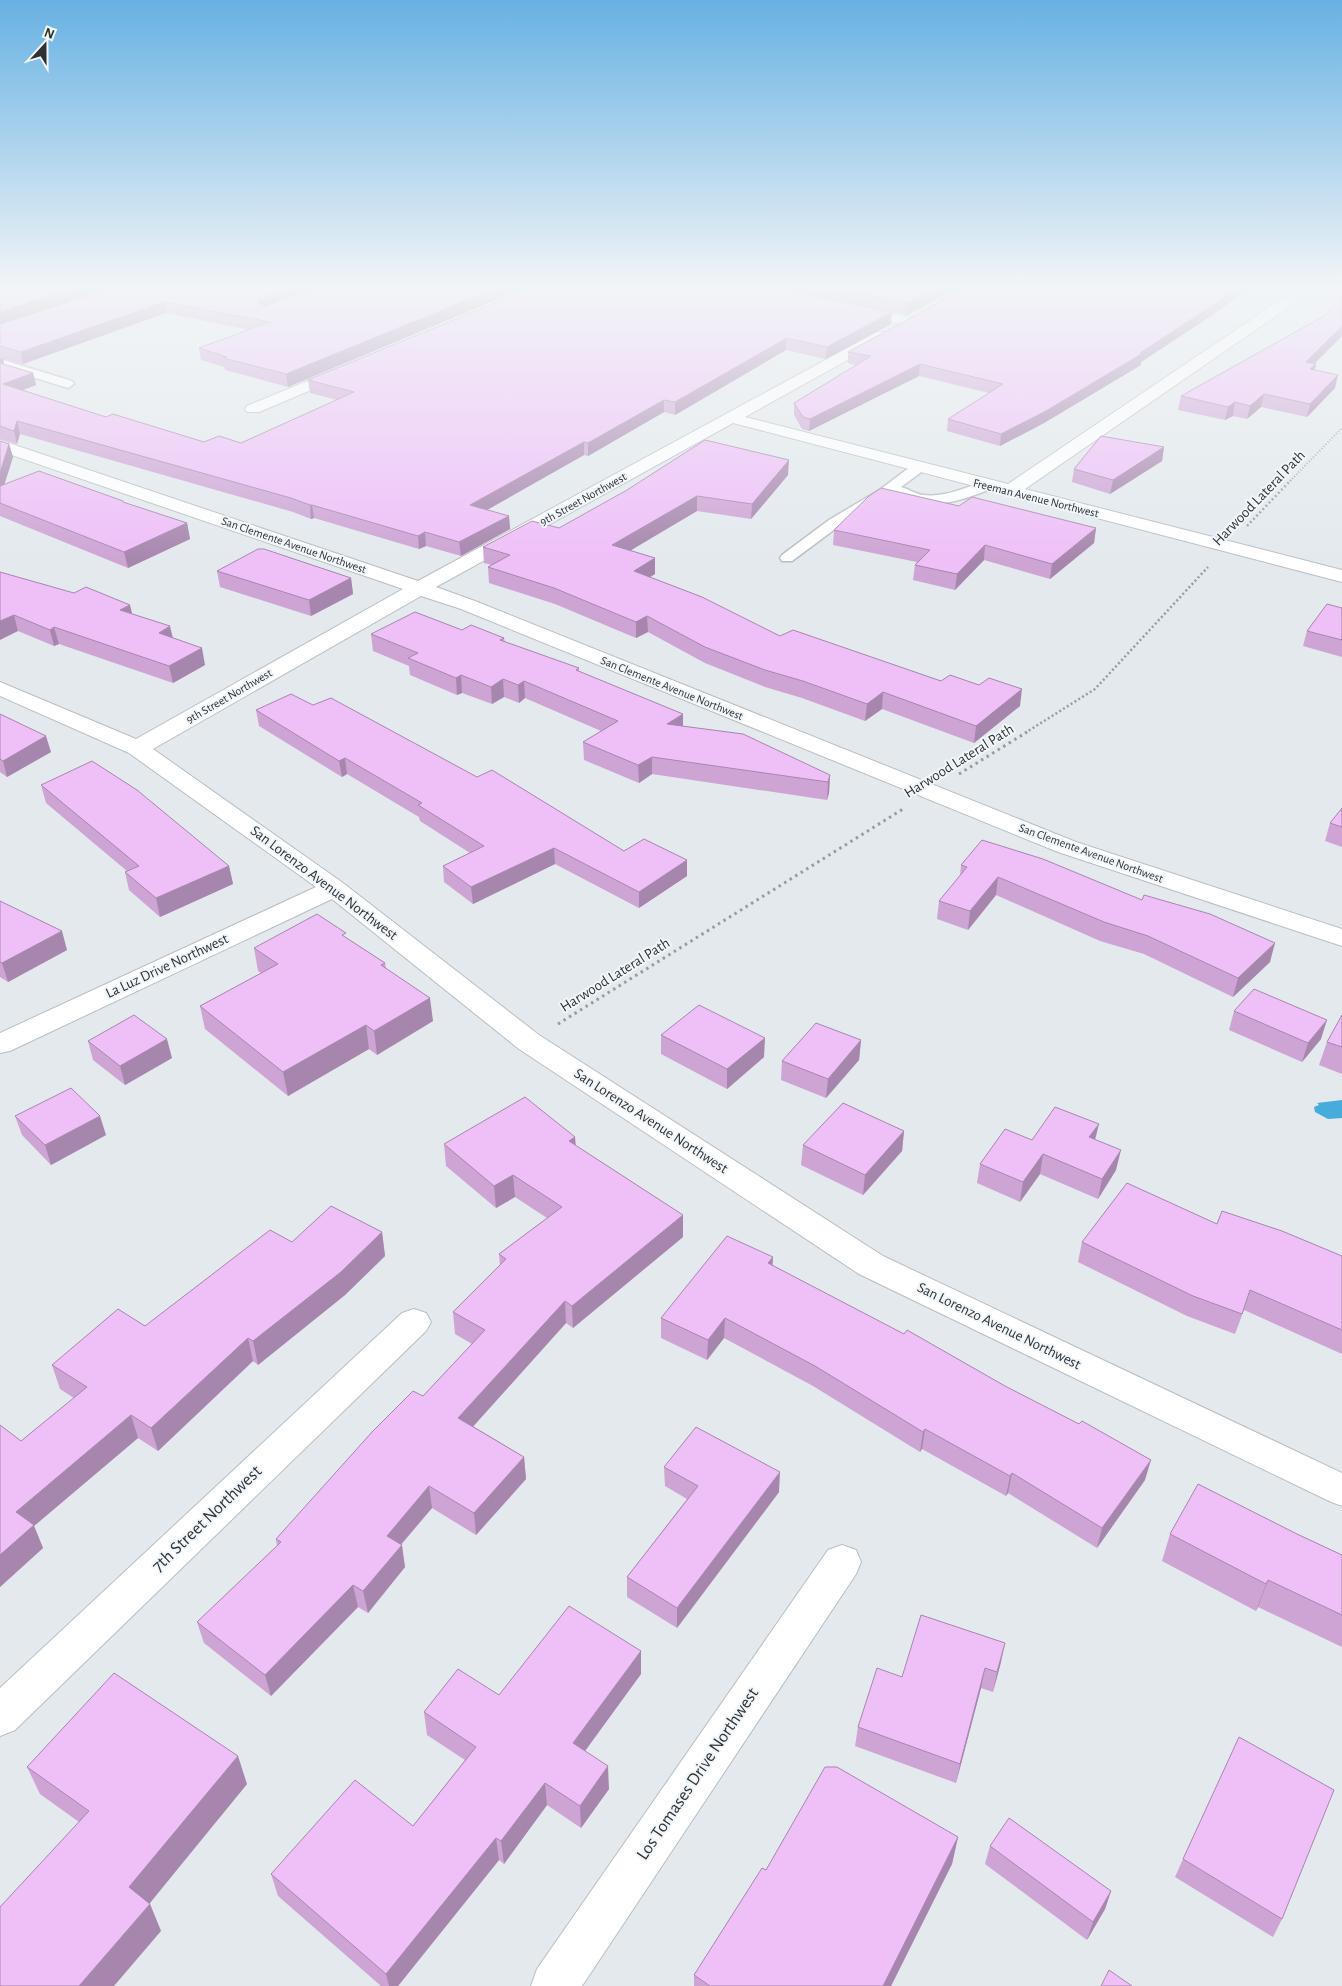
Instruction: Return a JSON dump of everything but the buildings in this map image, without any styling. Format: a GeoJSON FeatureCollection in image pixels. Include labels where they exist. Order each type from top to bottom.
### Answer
{"type":"FeatureCollection","features":[{"type":"Feature","properties":{"kind":"street"},"geometry":{"type":"LineString","coordinates":[[253,409],[331,377]]}},
{"type":"Feature","properties":{"kind":"street","name":"9th Street Northwest"},"geometry":{"type":"LineString","coordinates":[[137,748],[420,588],[806,377]]}},
{"type":"Feature","properties":{"kind":"street"},"geometry":{"type":"LineString","coordinates":[[1010,491],[1177,377]]}},
{"type":"Feature","properties":{"kind":"street","name":"Freeman Avenue Northwest"},"geometry":{"type":"LineString","coordinates":[[731,418],[1342,576]]}},
{"type":"Feature","properties":{"kind":"street","name":"San Clemente Avenue Northwest"},"geometry":{"type":"LineString","coordinates":[[0,445],[420,588],[477,609],[1067,847],[1342,938]]}},
{"type":"Feature","properties":{"kind":"street","name":"San Lorenzo Avenue Northwest"},"geometry":{"type":"LineString","coordinates":[[0,688],[137,748],[334,888],[529,1042],[871,1265],[1342,1490]]}},
{"type":"Feature","properties":{"kind":"street","name":"La Luz Drive Northwest"},"geometry":{"type":"LineString","coordinates":[[0,1044],[334,888]]}},
{"type":"Feature","properties":{"kind":"street","name":"7th Street Northwest"},"geometry":{"type":"LineString","coordinates":[[0,1716],[414,1322]]}},
{"type":"Feature","properties":{"kind":"street","name":"Los Tomases Drive Northwest"},"geometry":{"type":"LineString","coordinates":[[554,1986],[842,1562]]}},
{"type":"Feature","properties":{"kind":"lane"},"geometry":{"type":"LineString","coordinates":[[44,377],[68,384]]}},
{"type":"Feature","properties":{"kind":"lane"},"geometry":{"type":"LineString","coordinates":[[787,558],[834,523],[896,484],[919,467]]}},
{"type":"Feature","properties":{"kind":"lane"},"geometry":{"type":"LineString","coordinates":[[896,484],[900,491],[909,496],[933,499],[948,499],[988,485]]}},
{"type":"Feature","properties":{"kind":"path","name":"Harwood Lateral Path"},"geometry":{"type":"LineString","coordinates":[[529,1042],[1095,689],[1227,547],[1342,428]]}},
{"type":"Feature","properties":{"kind":"water"},"geometry":{"type":"Polygon","coordinates":[[[1342,1100],[1342,1118],[1328,1119],[1315,1112],[1314,1107],[1319,1105],[1317,1103],[1342,1100]]]}}]}
